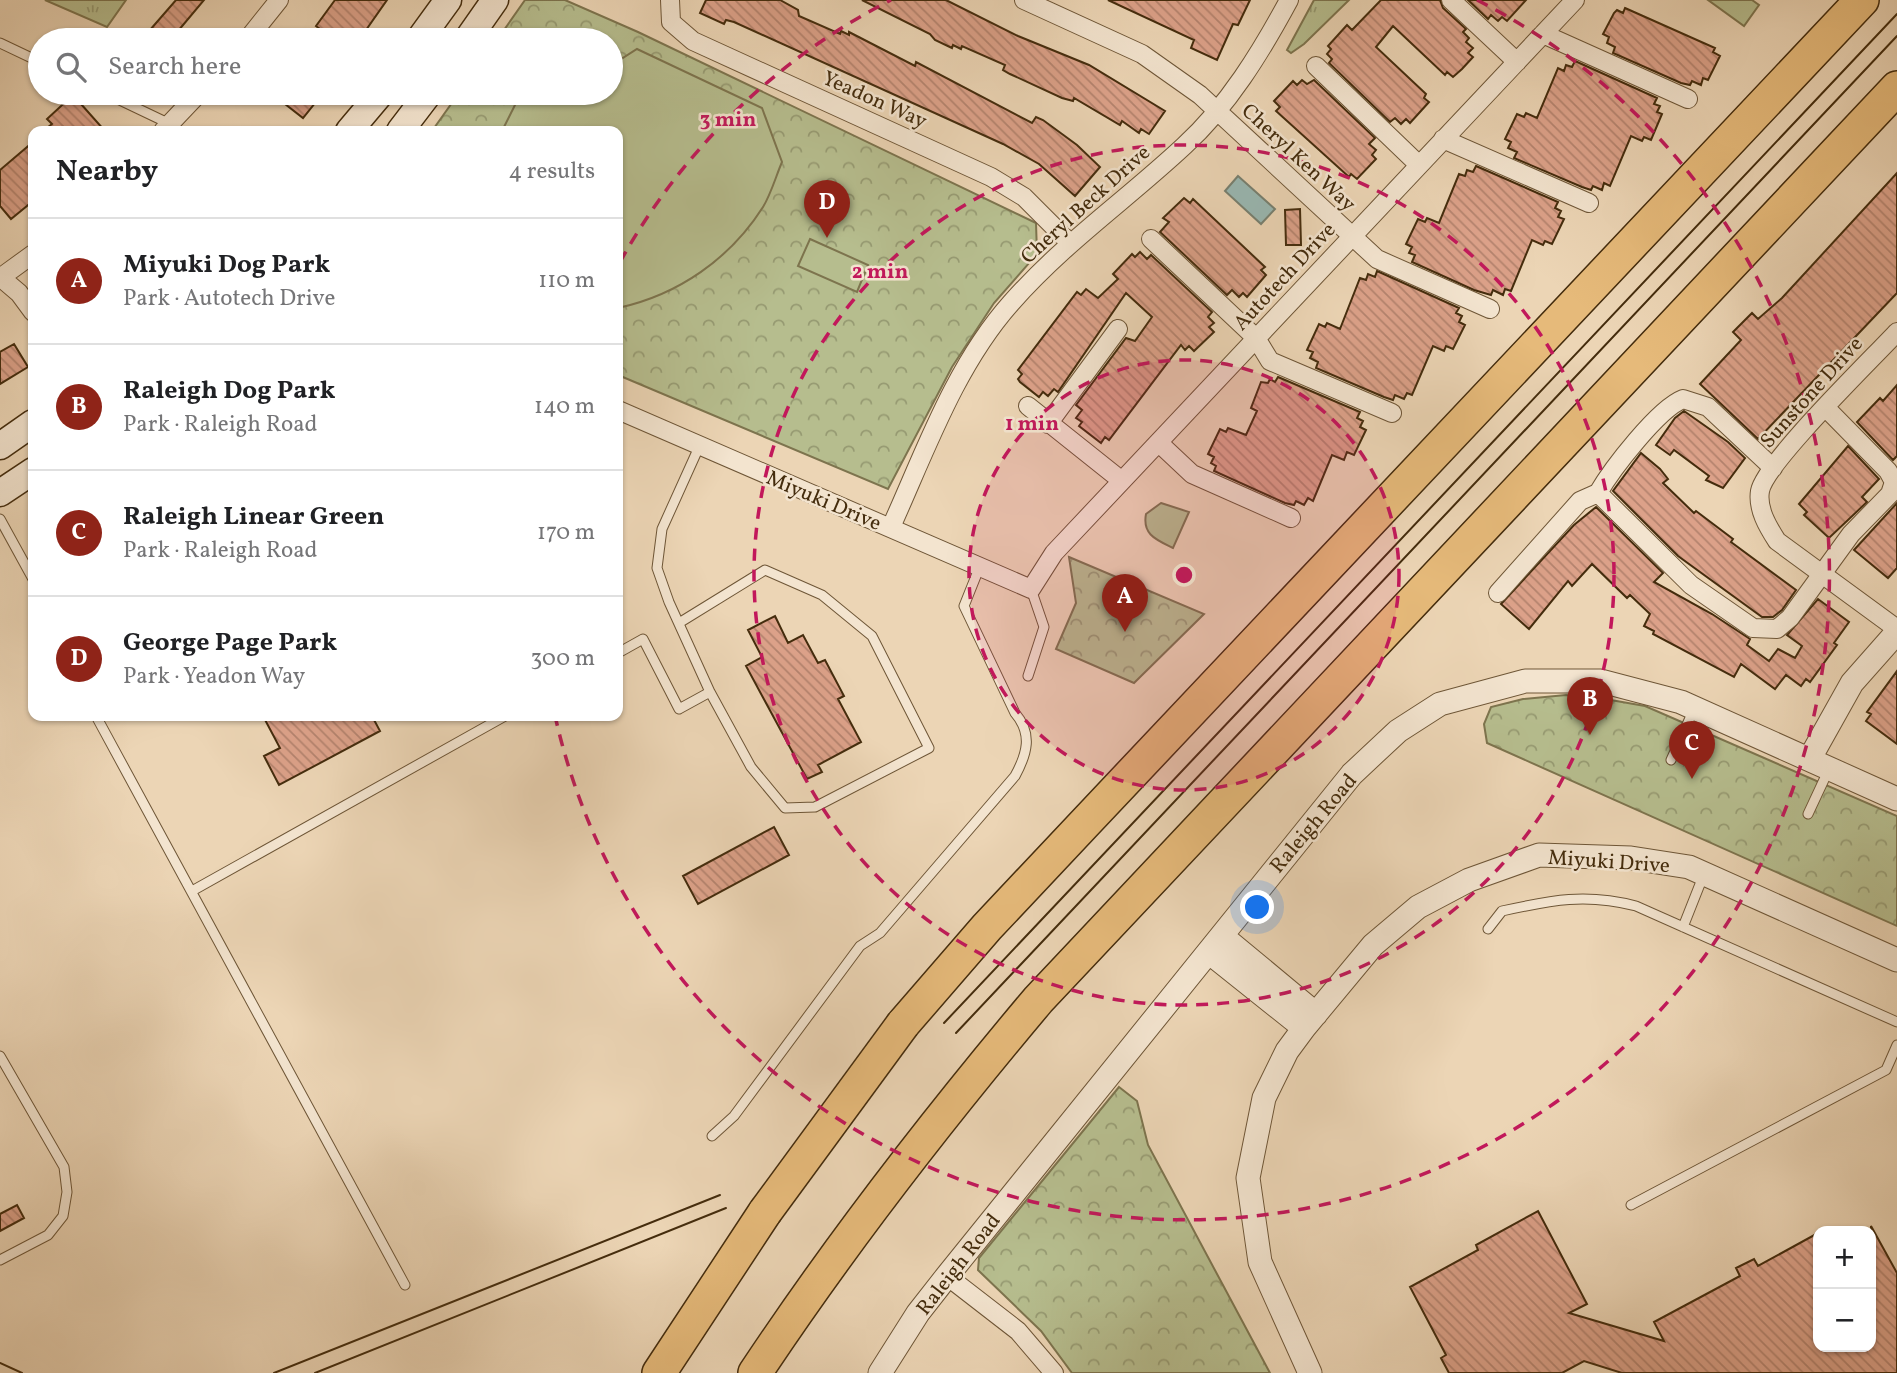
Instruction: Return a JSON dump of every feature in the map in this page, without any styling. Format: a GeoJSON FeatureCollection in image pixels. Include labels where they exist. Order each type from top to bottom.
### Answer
{"type":"FeatureCollection","features":[{"type":"Feature","properties":{"kind":"highway"},"geometry":{"type":"LineString","coordinates":[[659,1373],[765,1212],[903,1024],[1031,880],[1862,0]]}},
{"type":"Feature","properties":{"kind":"highway"},"geometry":{"type":"LineString","coordinates":[[755,1373],[877,1198],[954,1099],[1038,1000],[1897,88]]}},
{"type":"Feature","properties":{"kind":"main road"},"geometry":{"type":"LineString","coordinates":[[428,28],[448,0]]}},
{"type":"Feature","properties":{"kind":"main road"},"geometry":{"type":"LineString","coordinates":[[475,28],[495,0]]}},
{"type":"Feature","properties":{"kind":"main road"},"geometry":{"type":"LineString","coordinates":[[353,126],[371,105]]}},
{"type":"Feature","properties":{"kind":"main road"},"geometry":{"type":"LineString","coordinates":[[404,126],[420,105]]}},
{"type":"Feature","properties":{"kind":"main road"},"geometry":{"type":"LineString","coordinates":[[0,446],[28,426]]}},
{"type":"Feature","properties":{"kind":"main road"},"geometry":{"type":"LineString","coordinates":[[0,493],[28,474]]}},
{"type":"Feature","properties":{"kind":"street"},"geometry":{"type":"LineString","coordinates":[[257,28],[279,0]]}},
{"type":"Feature","properties":{"kind":"street","name":"Yeadon Way"},"geometry":{"type":"LineString","coordinates":[[670,0],[671,22],[693,41],[991,177],[1024,197],[1069,242]]}},
{"type":"Feature","properties":{"kind":"street","name":"Cheryl Ken Way"},"geometry":{"type":"LineString","coordinates":[[1024,0],[1142,54],[1216,110],[1377,259],[1490,309]]}},
{"type":"Feature","properties":{"kind":"street","name":"Cheryl Beck Drive"},"geometry":{"type":"LineString","coordinates":[[891,527],[964,371],[1009,305],[1069,242],[1185,145],[1216,110],[1268,39],[1289,0]]}},
{"type":"Feature","properties":{"kind":"street"},"geometry":{"type":"LineString","coordinates":[[1451,0],[1517,62]]}},
{"type":"Feature","properties":{"kind":"street","name":"Autotech Drive"},"geometry":{"type":"LineString","coordinates":[[1031,589],[1054,553],[1575,0]]}},
{"type":"Feature","properties":{"kind":"street"},"geometry":{"type":"LineString","coordinates":[[1543,34],[1688,99]]}},
{"type":"Feature","properties":{"kind":"street"},"geometry":{"type":"LineString","coordinates":[[1316,66],[1419,165]]}},
{"type":"Feature","properties":{"kind":"street"},"geometry":{"type":"LineString","coordinates":[[168,126],[188,105]]}},
{"type":"Feature","properties":{"kind":"street"},"geometry":{"type":"LineString","coordinates":[[1443,139],[1589,203]]}},
{"type":"Feature","properties":{"kind":"street"},"geometry":{"type":"LineString","coordinates":[[1152,239],[1256,338],[1270,361],[1392,413]]}},
{"type":"Feature","properties":{"kind":"street"},"geometry":{"type":"LineString","coordinates":[[28,258],[0,278],[19,293],[28,305]]}},
{"type":"Feature","properties":{"kind":"street"},"geometry":{"type":"LineString","coordinates":[[1048,424],[1118,329]]}},
{"type":"Feature","properties":{"kind":"street","name":"Sunstone Drive"},"geometry":{"type":"LineString","coordinates":[[1897,332],[1773,468],[1760,491],[1764,522],[1777,541],[1897,630]]}},
{"type":"Feature","properties":{"kind":"street"},"geometry":{"type":"LineString","coordinates":[[1498,593],[1580,501],[1598,493],[1610,471],[1670,407],[1683,399],[1708,407],[1773,468]]}},
{"type":"Feature","properties":{"kind":"street"},"geometry":{"type":"LineString","coordinates":[[1028,406],[1122,481]]}},
{"type":"Feature","properties":{"kind":"street"},"geometry":{"type":"LineString","coordinates":[[1598,493],[1691,585],[1758,630],[1777,629],[1790,618],[1851,534],[1890,494],[1894,482],[1888,471],[1826,408]]}},
{"type":"Feature","properties":{"kind":"street","name":"Miyuki Drive"},"geometry":{"type":"LineString","coordinates":[[623,412],[1031,589]]}},
{"type":"Feature","properties":{"kind":"street"},"geometry":{"type":"LineString","coordinates":[[1159,443],[1192,474],[1291,518]]}},
{"type":"Feature","properties":{"kind":"street"},"geometry":{"type":"LineString","coordinates":[[1820,762],[1852,683],[1897,630]]}},
{"type":"Feature","properties":{"kind":"street","name":"Raleigh Road"},"geometry":{"type":"LineString","coordinates":[[880,1373],[918,1313],[947,1276],[1352,774],[1398,731],[1440,704],[1525,681],[1601,681],[1695,708],[1820,762],[1897,799]]}},
{"type":"Feature","properties":{"kind":"street","name":"Miyuki Drive"},"geometry":{"type":"LineString","coordinates":[[1310,1373],[1260,1262],[1248,1178],[1264,1098],[1287,1051],[1310,1021],[1373,945],[1418,907],[1469,880],[1539,855],[1631,858],[1689,867],[1897,960]]}},
{"type":"Feature","properties":{"kind":"street"},"geometry":{"type":"LineString","coordinates":[[1216,945],[1310,1021]]}},
{"type":"Feature","properties":{"kind":"street"},"geometry":{"type":"LineString","coordinates":[[947,1276],[1018,1331],[1054,1373]]}},
{"type":"Feature","properties":{"kind":"lane"},"geometry":{"type":"LineString","coordinates":[[0,43],[28,56]]}},
{"type":"Feature","properties":{"kind":"lane"},"geometry":{"type":"LineString","coordinates":[[125,105],[162,126]]}},
{"type":"Feature","properties":{"kind":"lane"},"geometry":{"type":"LineString","coordinates":[[679,623],[765,570],[822,595],[872,636],[929,748],[815,807],[785,808],[751,767],[710,692],[679,623],[657,568],[662,530],[699,447]]}},
{"type":"Feature","properties":{"kind":"lane"},"geometry":{"type":"LineString","coordinates":[[0,519],[28,570]]}},
{"type":"Feature","properties":{"kind":"lane"},"geometry":{"type":"LineString","coordinates":[[712,1136],[734,1116],[860,946],[880,933],[1015,776],[1026,756],[1024,723],[1015,713],[964,606],[980,566]]}},
{"type":"Feature","properties":{"kind":"lane"},"geometry":{"type":"LineString","coordinates":[[1028,676],[1044,627],[1031,589]]}},
{"type":"Feature","properties":{"kind":"lane"},"geometry":{"type":"LineString","coordinates":[[623,650],[643,639],[679,709],[710,692]]}},
{"type":"Feature","properties":{"kind":"lane"},"geometry":{"type":"LineString","coordinates":[[1671,760],[1695,708]]}},
{"type":"Feature","properties":{"kind":"lane"},"geometry":{"type":"LineString","coordinates":[[99,721],[405,1285]]}},
{"type":"Feature","properties":{"kind":"lane"},"geometry":{"type":"LineString","coordinates":[[192,891],[496,721]]}},
{"type":"Feature","properties":{"kind":"lane"},"geometry":{"type":"LineString","coordinates":[[1808,814],[1820,762]]}},
{"type":"Feature","properties":{"kind":"lane"},"geometry":{"type":"LineString","coordinates":[[1683,927],[1704,874]]}},
{"type":"Feature","properties":{"kind":"lane"},"geometry":{"type":"LineString","coordinates":[[1488,929],[1503,911],[1577,898],[1603,898],[1636,906],[1897,1022]]}},
{"type":"Feature","properties":{"kind":"lane"},"geometry":{"type":"LineString","coordinates":[[1631,1205],[1886,1070],[1897,1045]]}},
{"type":"Feature","properties":{"kind":"lane"},"geometry":{"type":"LineString","coordinates":[[0,1056],[64,1167],[67,1192],[63,1216],[48,1235],[0,1260]]}},
{"type":"Feature","properties":{"kind":"green space"},"geometry":{"type":"Polygon","coordinates":[[[45,0],[126,0],[107,27],[45,0]]]}},
{"type":"Feature","properties":{"kind":"green space"},"geometry":{"type":"Polygon","coordinates":[[[525,0],[565,0],[638,32],[1036,223],[1037,254],[994,303],[952,367],[888,489],[623,377],[623,126],[436,126],[450,105],[623,105],[623,28],[505,28],[525,0]]]}},
{"type":"Feature","properties":{"kind":"green space"},"geometry":{"type":"Polygon","coordinates":[[[1314,0],[1349,0],[1304,44],[1291,53],[1287,50],[1314,0]]]}},
{"type":"Feature","properties":{"kind":"green space"},"geometry":{"type":"Polygon","coordinates":[[[1708,0],[1752,0],[1759,5],[1744,26],[1708,0]]]}},
{"type":"Feature","properties":{"kind":"green space"},"geometry":{"type":"Polygon","coordinates":[[[637,49],[762,108],[782,162],[763,207],[735,243],[701,272],[682,284],[623,307],[623,126],[504,126],[515,105],[623,105],[623,58],[637,49]]]}},
{"type":"Feature","properties":{"kind":"green space"},"geometry":{"type":"Polygon","coordinates":[[[810,239],[868,265],[857,292],[798,266],[810,239]]]}},
{"type":"Feature","properties":{"kind":"green space"},"geometry":{"type":"Polygon","coordinates":[[[1161,503],[1189,512],[1173,548],[1152,536],[1146,527],[1146,514],[1161,503]]]}},
{"type":"Feature","properties":{"kind":"green space"},"geometry":{"type":"Polygon","coordinates":[[[1069,557],[1204,614],[1134,683],[1056,649],[1076,603],[1069,557]]]}},
{"type":"Feature","properties":{"kind":"green space"},"geometry":{"type":"Polygon","coordinates":[[[1566,695],[1645,706],[1897,816],[1897,926],[1487,743],[1484,724],[1491,707],[1523,699],[1566,695]]]}},
{"type":"Feature","properties":{"kind":"green space"},"geometry":{"type":"Polygon","coordinates":[[[1119,1087],[1137,1101],[1148,1145],[1270,1373],[1072,1373],[1041,1331],[978,1270],[979,1258],[1119,1087]]]}},
{"type":"Feature","properties":{"kind":"water"},"geometry":{"type":"Polygon","coordinates":[[[1238,176],[1275,209],[1261,224],[1225,191],[1238,176]]]}},
{"type":"Feature","properties":{"kind":"building"},"geometry":{"type":"Polygon","coordinates":[[[176,0],[204,0],[181,28],[152,28],[176,0]]]}},
{"type":"Feature","properties":{"kind":"building"},"geometry":{"type":"Polygon","coordinates":[[[335,0],[387,0],[367,28],[316,26],[335,0]]]}},
{"type":"Feature","properties":{"kind":"building"},"geometry":{"type":"Polygon","coordinates":[[[706,0],[780,0],[798,10],[799,16],[840,34],[841,31],[849,35],[849,32],[915,66],[916,62],[1032,123],[1036,117],[1043,120],[1077,145],[1100,167],[1075,196],[1039,164],[1003,144],[734,22],[726,20],[724,24],[700,13],[706,0]]]}},
{"type":"Feature","properties":{"kind":"building"},"geometry":{"type":"Polygon","coordinates":[[[862,0],[946,0],[1018,36],[1089,65],[1165,111],[1149,134],[1141,129],[1139,133],[1122,121],[1120,125],[1074,98],[1073,101],[1062,98],[1010,74],[1003,70],[1005,65],[962,46],[961,49],[953,45],[952,48],[935,40],[930,34],[862,0]]]}},
{"type":"Feature","properties":{"kind":"building"},"geometry":{"type":"Polygon","coordinates":[[[1108,0],[1250,0],[1238,25],[1233,24],[1217,60],[1191,48],[1194,40],[1108,0]]]}},
{"type":"Feature","properties":{"kind":"building"},"geometry":{"type":"Polygon","coordinates":[[[1381,0],[1440,0],[1443,8],[1466,29],[1463,32],[1469,38],[1466,42],[1473,48],[1468,53],[1473,57],[1462,69],[1453,77],[1447,72],[1445,75],[1393,26],[1376,47],[1426,94],[1424,98],[1429,102],[1410,123],[1406,119],[1401,124],[1395,118],[1390,122],[1329,63],[1332,59],[1327,54],[1331,49],[1328,46],[1347,25],[1352,30],[1381,0]]]}},
{"type":"Feature","properties":{"kind":"building"},"geometry":{"type":"Polygon","coordinates":[[[1468,0],[1526,0],[1507,21],[1502,17],[1498,21],[1491,15],[1488,19],[1468,0]]]}},
{"type":"Feature","properties":{"kind":"building"},"geometry":{"type":"Polygon","coordinates":[[[1625,8],[1715,48],[1713,52],[1720,56],[1708,80],[1703,78],[1701,85],[1692,81],[1690,85],[1681,83],[1613,53],[1615,47],[1607,43],[1609,37],[1603,34],[1614,13],[1617,10],[1623,13],[1625,8]]]}},
{"type":"Feature","properties":{"kind":"building"},"geometry":{"type":"Polygon","coordinates":[[[1575,61],[1657,98],[1654,104],[1660,106],[1657,112],[1662,114],[1651,140],[1644,137],[1642,141],[1631,136],[1610,186],[1604,183],[1602,190],[1593,186],[1591,190],[1582,187],[1514,158],[1517,152],[1508,148],[1511,142],[1505,139],[1517,114],[1524,117],[1526,113],[1537,118],[1558,68],[1564,71],[1566,65],[1572,67],[1575,61]]]}},
{"type":"Feature","properties":{"kind":"building"},"geometry":{"type":"Polygon","coordinates":[[[1302,80],[1307,84],[1314,80],[1375,138],[1369,144],[1376,150],[1372,155],[1376,159],[1357,179],[1351,174],[1349,177],[1276,111],[1280,107],[1274,101],[1293,81],[1297,85],[1302,80]]]}},
{"type":"Feature","properties":{"kind":"building"},"geometry":{"type":"Polygon","coordinates":[[[62,105],[82,105],[101,126],[49,126],[52,124],[47,119],[62,105]]]}},
{"type":"Feature","properties":{"kind":"building"},"geometry":{"type":"Polygon","coordinates":[[[286,105],[313,105],[303,118],[286,105]]]}},
{"type":"Feature","properties":{"kind":"building"},"geometry":{"type":"Polygon","coordinates":[[[28,146],[28,205],[11,219],[0,206],[0,170],[28,146]]]}},
{"type":"Feature","properties":{"kind":"building"},"geometry":{"type":"Polygon","coordinates":[[[1476,166],[1558,202],[1555,208],[1561,211],[1558,217],[1564,219],[1552,244],[1545,241],[1543,245],[1532,240],[1511,291],[1505,289],[1503,295],[1493,290],[1491,295],[1474,290],[1412,262],[1415,255],[1409,253],[1412,247],[1406,244],[1418,219],[1425,222],[1427,218],[1439,223],[1459,174],[1465,176],[1467,170],[1473,172],[1476,166]]]}},
{"type":"Feature","properties":{"kind":"building"},"geometry":{"type":"Polygon","coordinates":[[[1897,173],[1897,293],[1758,439],[1700,384],[1741,340],[1733,332],[1752,313],[1758,319],[1782,298],[1897,173]]]}},
{"type":"Feature","properties":{"kind":"building"},"geometry":{"type":"Polygon","coordinates":[[[1184,198],[1190,203],[1193,199],[1265,267],[1261,270],[1266,275],[1247,297],[1243,293],[1239,297],[1232,290],[1227,295],[1160,232],[1169,222],[1163,218],[1184,198]]]}},
{"type":"Feature","properties":{"kind":"building"},"geometry":{"type":"Polygon","coordinates":[[[1300,209],[1301,245],[1286,245],[1285,210],[1300,209]]]}},
{"type":"Feature","properties":{"kind":"building"},"geometry":{"type":"Polygon","coordinates":[[[1140,252],[1147,259],[1151,255],[1212,312],[1208,317],[1214,323],[1209,327],[1214,332],[1194,351],[1189,346],[1185,350],[1181,345],[1109,440],[1105,437],[1101,443],[1079,426],[1082,422],[1076,418],[1082,410],[1076,405],[1126,338],[1135,341],[1152,317],[1126,293],[1058,392],[1054,389],[1048,396],[1043,392],[1039,397],[1020,382],[1018,379],[1022,374],[1018,370],[1077,292],[1081,295],[1086,289],[1098,298],[1118,279],[1113,274],[1132,254],[1135,257],[1140,252]]]}},
{"type":"Feature","properties":{"kind":"building"},"geometry":{"type":"Polygon","coordinates":[[[1377,271],[1459,308],[1456,313],[1462,316],[1459,322],[1465,325],[1453,349],[1446,346],[1444,351],[1433,346],[1412,395],[1407,393],[1404,399],[1395,395],[1393,400],[1384,397],[1316,368],[1318,362],[1310,358],[1313,352],[1307,350],[1319,324],[1325,327],[1327,323],[1340,329],[1360,278],[1366,280],[1368,274],[1375,277],[1377,271]]]}},
{"type":"Feature","properties":{"kind":"building"},"geometry":{"type":"Polygon","coordinates":[[[14,344],[28,367],[0,384],[0,352],[14,344]]]}},
{"type":"Feature","properties":{"kind":"building"},"geometry":{"type":"Polygon","coordinates":[[[1278,377],[1360,412],[1357,418],[1363,421],[1360,427],[1366,430],[1354,455],[1347,452],[1344,460],[1332,455],[1313,501],[1308,498],[1304,505],[1296,501],[1294,505],[1285,503],[1214,471],[1216,466],[1211,463],[1214,457],[1208,454],[1220,429],[1226,432],[1228,428],[1246,435],[1257,411],[1251,408],[1261,382],[1268,383],[1270,379],[1275,382],[1278,377]]]}},
{"type":"Feature","properties":{"kind":"building"},"geometry":{"type":"Polygon","coordinates":[[[1897,385],[1897,456],[1893,460],[1857,422],[1880,398],[1883,401],[1897,385]]]}},
{"type":"Feature","properties":{"kind":"building"},"geometry":{"type":"Polygon","coordinates":[[[1684,411],[1728,442],[1745,458],[1723,488],[1706,480],[1709,476],[1674,450],[1670,455],[1656,445],[1675,418],[1684,411]]]}},
{"type":"Feature","properties":{"kind":"building"},"geometry":{"type":"Polygon","coordinates":[[[1848,446],[1879,479],[1862,497],[1867,502],[1829,538],[1804,515],[1807,512],[1799,504],[1848,446]]]}},
{"type":"Feature","properties":{"kind":"building"},"geometry":{"type":"Polygon","coordinates":[[[1641,453],[1660,469],[1668,479],[1663,483],[1694,513],[1696,511],[1733,539],[1731,542],[1796,590],[1782,610],[1773,617],[1762,617],[1678,556],[1613,491],[1641,453]]]}},
{"type":"Feature","properties":{"kind":"building"},"geometry":{"type":"Polygon","coordinates":[[[1897,503],[1897,568],[1888,578],[1854,550],[1897,503]]]}},
{"type":"Feature","properties":{"kind":"building"},"geometry":{"type":"Polygon","coordinates":[[[1596,507],[1663,573],[1654,582],[1750,639],[1747,645],[1769,661],[1778,649],[1795,658],[1802,646],[1787,635],[1818,599],[1849,622],[1834,643],[1837,645],[1810,682],[1806,679],[1801,686],[1786,675],[1775,689],[1741,664],[1734,677],[1653,634],[1654,631],[1644,626],[1650,614],[1630,595],[1627,598],[1592,564],[1572,586],[1568,581],[1529,629],[1501,604],[1574,525],[1596,507]]]}},
{"type":"Feature","properties":{"kind":"building"},"geometry":{"type":"Polygon","coordinates":[[[775,616],[788,643],[803,635],[818,663],[825,660],[844,696],[838,699],[861,742],[818,765],[822,772],[807,779],[746,666],[762,657],[748,630],[775,616]]]}},
{"type":"Feature","properties":{"kind":"building"},"geometry":{"type":"Polygon","coordinates":[[[1897,671],[1897,744],[1866,721],[1871,714],[1867,712],[1897,671]]]}},
{"type":"Feature","properties":{"kind":"building"},"geometry":{"type":"Polygon","coordinates":[[[266,721],[375,721],[380,731],[279,785],[264,756],[280,748],[266,721]]]}},
{"type":"Feature","properties":{"kind":"building"},"geometry":{"type":"Polygon","coordinates":[[[774,827],[789,855],[698,904],[683,876],[774,827]]]}},
{"type":"Feature","properties":{"kind":"building"},"geometry":{"type":"Polygon","coordinates":[[[17,1205],[24,1218],[0,1231],[0,1214],[17,1205]]]}},
{"type":"Feature","properties":{"kind":"building"},"geometry":{"type":"Polygon","coordinates":[[[1538,1211],[1587,1304],[1569,1313],[1664,1341],[1654,1322],[1740,1276],[1736,1268],[1754,1259],[1758,1266],[1813,1236],[1813,1352],[1876,1352],[1876,1235],[1897,1273],[1897,1373],[1622,1373],[1584,1361],[1562,1373],[1449,1373],[1441,1358],[1446,1355],[1410,1287],[1478,1250],[1476,1245],[1538,1211]]]}},
{"type":"Feature","properties":{"kind":"tram line"},"geometry":{"type":"LineString","coordinates":[[944,1023],[1897,14]]}},
{"type":"Feature","properties":{"kind":"tram line"},"geometry":{"type":"LineString","coordinates":[[956,1033],[1897,36]]}},
{"type":"Feature","properties":{"kind":"tram line"},"geometry":{"type":"LineString","coordinates":[[274,1373],[720,1195]]}},
{"type":"Feature","properties":{"kind":"tram line"},"geometry":{"type":"LineString","coordinates":[[315,1373],[726,1208]]}},
{"type":"Feature","properties":{"kind":"tram line"},"geometry":{"type":"LineString","coordinates":[[0,1363],[22,1373]]}},
{"type":"Feature","properties":{"kind":"place","name":"George Page Park"},"geometry":{"type":"Point","coordinates":[827,238]}},
{"type":"Feature","properties":{"kind":"place","name":"Miyuki Dog Park"},"geometry":{"type":"Point","coordinates":[1125,632]}},
{"type":"Feature","properties":{"kind":"place","name":"Raleigh Dog Park"},"geometry":{"type":"Point","coordinates":[1590,735]}},
{"type":"Feature","properties":{"kind":"place","name":"Raleigh Linear Green"},"geometry":{"type":"Point","coordinates":[1692,779]}}]}
